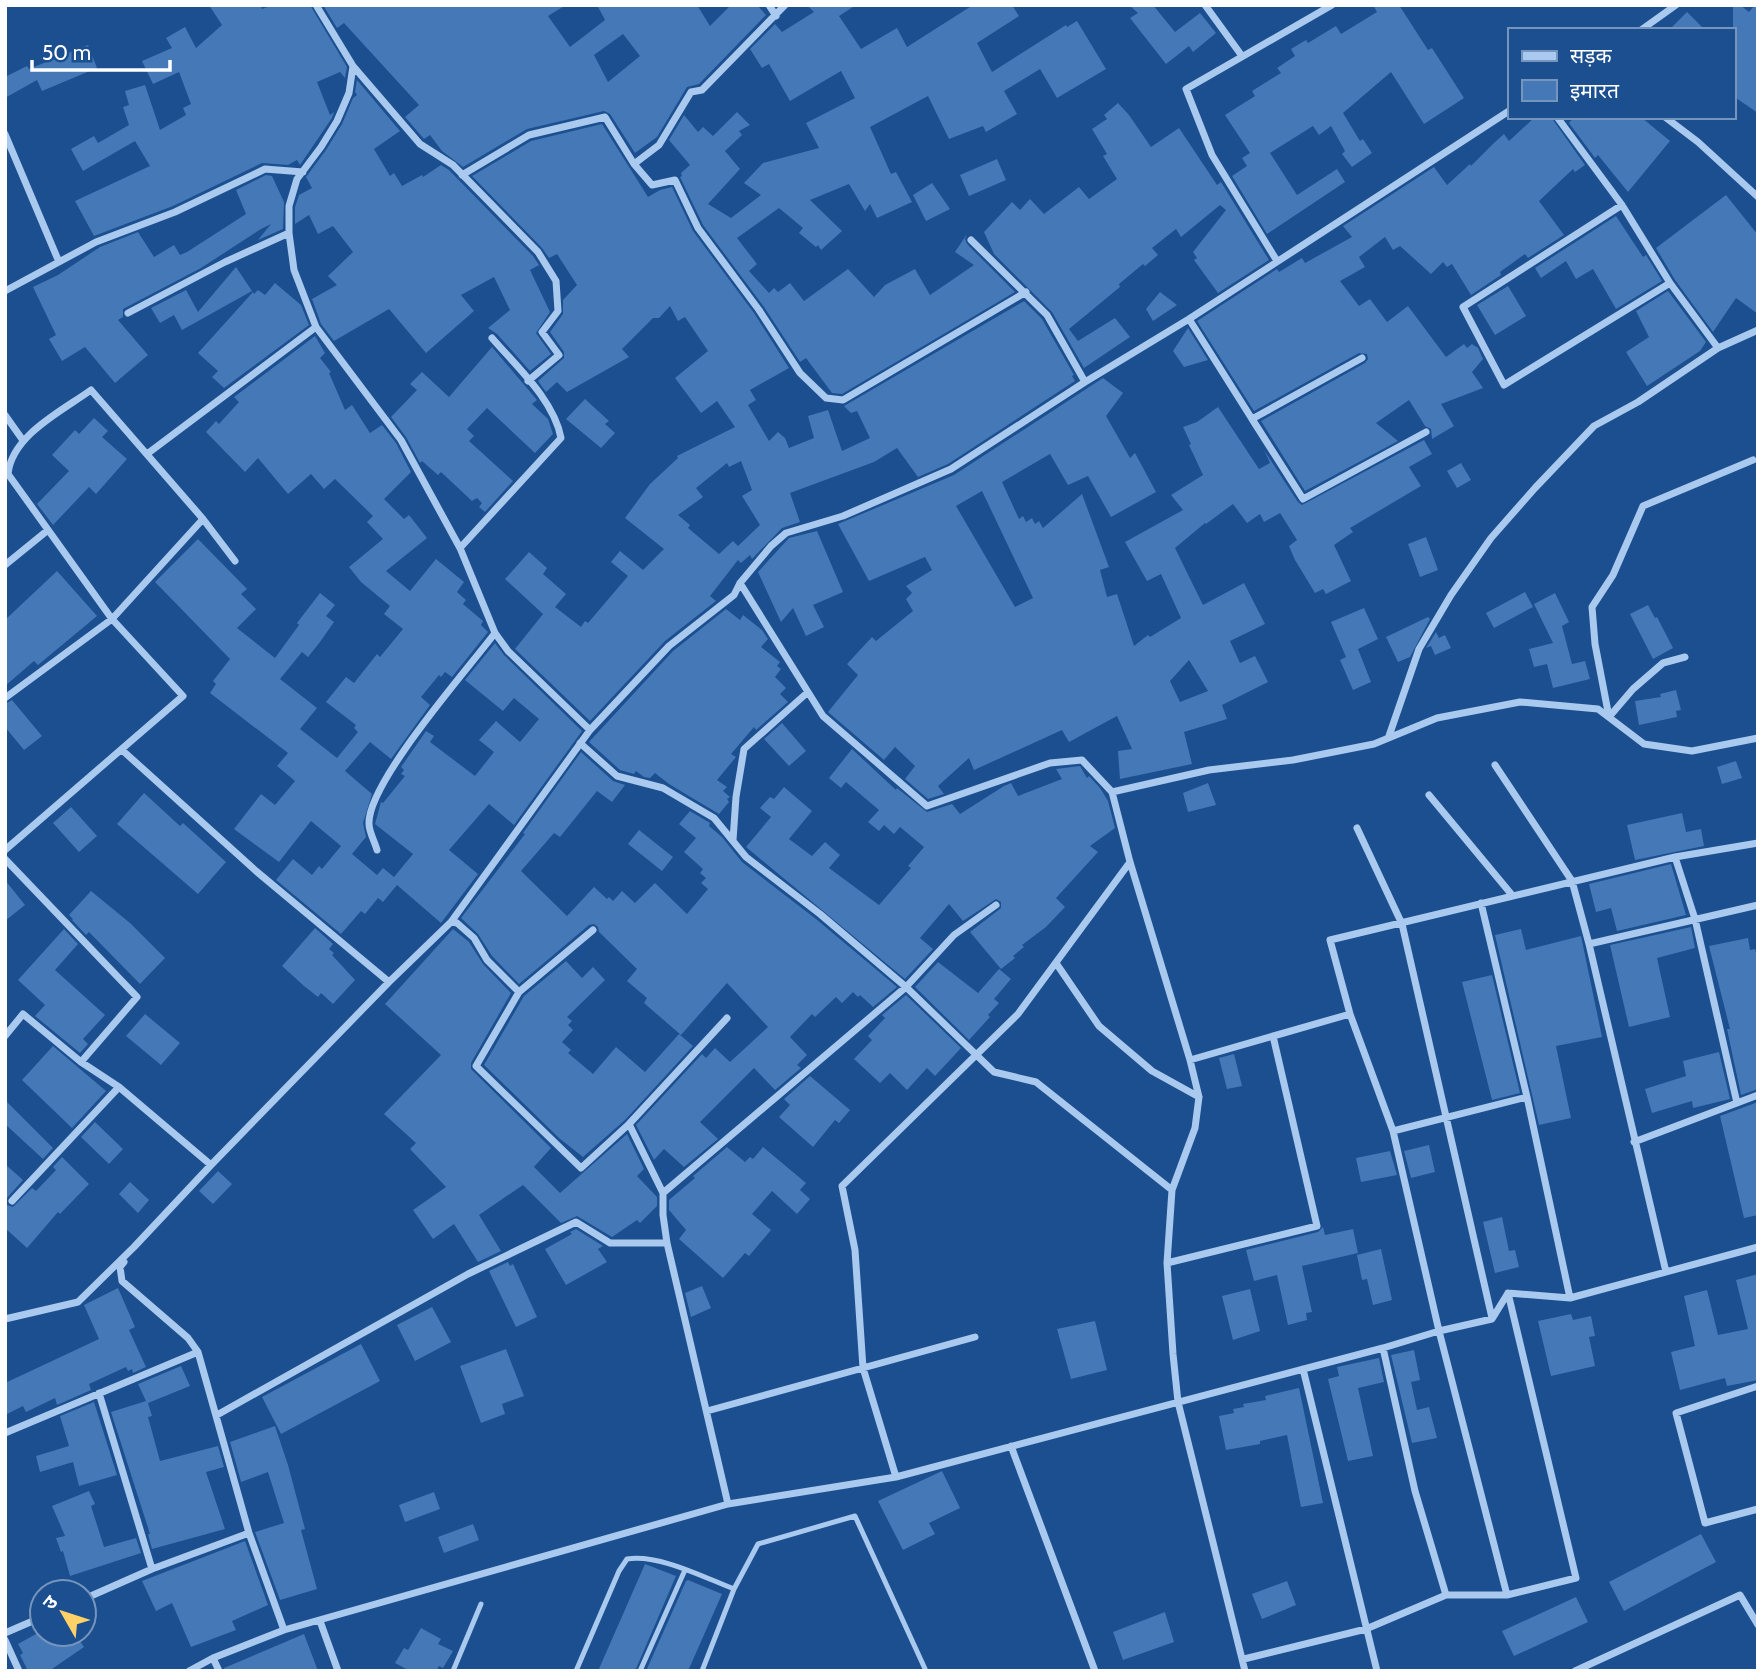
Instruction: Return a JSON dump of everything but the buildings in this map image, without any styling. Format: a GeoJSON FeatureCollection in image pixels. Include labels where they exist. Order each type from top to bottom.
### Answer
{"type":"FeatureCollection","features":[{"type":"Feature","properties":{"kind":"street"},"geometry":{"type":"LineString","coordinates":[[316,5],[353,66],[420,144],[453,165],[538,252],[556,281],[558,311],[542,332],[559,355],[528,381]]}},
{"type":"Feature","properties":{"kind":"street"},"geometry":{"type":"LineString","coordinates":[[769,5],[776,16]]}},
{"type":"Feature","properties":{"kind":"street"},"geometry":{"type":"LineString","coordinates":[[634,164],[659,145],[691,92],[702,90],[785,5]]}},
{"type":"Feature","properties":{"kind":"street"},"geometry":{"type":"LineString","coordinates":[[1205,5],[1242,56]]}},
{"type":"Feature","properties":{"kind":"street"},"geometry":{"type":"LineString","coordinates":[[1277,261],[1212,155],[1186,89],[1332,5]]}},
{"type":"Feature","properties":{"kind":"street"},"geometry":{"type":"LineString","coordinates":[[1644,28],[1676,5]]}},
{"type":"Feature","properties":{"kind":"street"},"geometry":{"type":"LineString","coordinates":[[353,66],[349,93],[337,121],[297,179],[289,206],[289,233],[294,270],[316,327],[401,440],[460,548],[495,633],[508,651],[590,730]]}},
{"type":"Feature","properties":{"kind":"street"},"geometry":{"type":"LineString","coordinates":[[5,1318],[78,1302],[134,1247],[389,982],[451,922],[590,730],[668,646],[734,595],[740,583],[771,546],[786,533],[843,516],[951,469],[1084,382],[1189,319],[1508,112]]}},
{"type":"Feature","properties":{"kind":"street"},"geometry":{"type":"LineString","coordinates":[[462,175],[528,135],[605,117],[634,164],[652,185],[675,180],[698,228],[760,310],[800,373],[826,398],[843,400],[1026,292]]}},
{"type":"Feature","properties":{"kind":"street"},"geometry":{"type":"LineString","coordinates":[[1558,119],[1622,205],[1670,283],[1718,348]]}},
{"type":"Feature","properties":{"kind":"street"},"geometry":{"type":"LineString","coordinates":[[1668,119],[1698,142],[1758,197]]}},
{"type":"Feature","properties":{"kind":"street"},"geometry":{"type":"LineString","coordinates":[[5,134],[59,262]]}},
{"type":"Feature","properties":{"kind":"street"},"geometry":{"type":"LineString","coordinates":[[5,291],[96,242],[175,212],[265,169],[303,172]]}},
{"type":"Feature","properties":{"kind":"street"},"geometry":{"type":"LineString","coordinates":[[1622,205],[1463,306],[1504,385],[1670,283]]}},
{"type":"Feature","properties":{"kind":"street"},"geometry":{"type":"LineString","coordinates":[[128,313],[225,262],[289,233]]}},
{"type":"Feature","properties":{"kind":"street"},"geometry":{"type":"LineString","coordinates":[[971,240],[1047,315],[1084,382]]}},
{"type":"Feature","properties":{"kind":"street"},"geometry":{"type":"LineString","coordinates":[[1189,319],[1303,499],[1426,432]]}},
{"type":"Feature","properties":{"kind":"street"},"geometry":{"type":"LineString","coordinates":[[147,454],[316,327]]}},
{"type":"Feature","properties":{"kind":"street"},"geometry":{"type":"LineString","coordinates":[[1390,736],[1419,649],[1451,594],[1491,538],[1535,488],[1594,426],[1638,402],[1718,348],[1757,333]]}},
{"type":"Feature","properties":{"kind":"street"},"geometry":{"type":"LineString","coordinates":[[460,548],[561,438],[546,404],[492,338]]}},
{"type":"Feature","properties":{"kind":"street"},"geometry":{"type":"LineString","coordinates":[[1252,419],[1362,358]]}},
{"type":"Feature","properties":{"kind":"street"},"geometry":{"type":"LineString","coordinates":[[5,850],[183,696],[112,619],[8,474],[9,463],[22,439],[91,390],[203,519],[235,561]]}},
{"type":"Feature","properties":{"kind":"street"},"geometry":{"type":"LineString","coordinates":[[5,415],[22,439]]}},
{"type":"Feature","properties":{"kind":"street"},"geometry":{"type":"LineString","coordinates":[[1609,717],[1595,644],[1592,607],[1613,575],[1643,506],[1753,460]]}},
{"type":"Feature","properties":{"kind":"street"},"geometry":{"type":"LineString","coordinates":[[5,698],[112,619],[203,519]]}},
{"type":"Feature","properties":{"kind":"street"},"geometry":{"type":"LineString","coordinates":[[5,565],[48,530]]}},
{"type":"Feature","properties":{"kind":"street"},"geometry":{"type":"LineString","coordinates":[[740,583],[823,716],[927,807],[1050,763],[1082,760],[1112,792],[1199,1097],[1195,1128],[1172,1190],[1167,1263],[1178,1402],[1245,1671]]}},
{"type":"Feature","properties":{"kind":"street"},"geometry":{"type":"LineString","coordinates":[[377,850],[369,823],[376,799],[392,766],[495,633]]}},
{"type":"Feature","properties":{"kind":"street"},"geometry":{"type":"LineString","coordinates":[[1609,717],[1633,689],[1664,663],[1685,657]]}},
{"type":"Feature","properties":{"kind":"street"},"geometry":{"type":"LineString","coordinates":[[733,841],[736,797],[744,749],[808,692]]}},
{"type":"Feature","properties":{"kind":"street"},"geometry":{"type":"LineString","coordinates":[[1112,792],[1209,770],[1293,760],[1374,744],[1437,718],[1520,702],[1598,709],[1644,744],[1692,751],[1758,738]]}},
{"type":"Feature","properties":{"kind":"street"},"geometry":{"type":"LineString","coordinates":[[580,743],[617,776],[663,788],[714,818],[746,857],[820,914],[906,988],[994,1072],[1035,1082],[1172,1190]]}},
{"type":"Feature","properties":{"kind":"street"},"geometry":{"type":"LineString","coordinates":[[121,750],[256,871],[389,982]]}},
{"type":"Feature","properties":{"kind":"street"},"geometry":{"type":"LineString","coordinates":[[1495,765],[1572,881],[1589,943],[1665,1272]]}},
{"type":"Feature","properties":{"kind":"street"},"geometry":{"type":"LineString","coordinates":[[1429,795],[1512,895]]}},
{"type":"Feature","properties":{"kind":"street"},"geometry":{"type":"LineString","coordinates":[[1357,828],[1402,924],[1492,1319]]}},
{"type":"Feature","properties":{"kind":"street"},"geometry":{"type":"LineString","coordinates":[[1507,1595],[1439,1331],[1392,1131],[1350,1014],[1330,940],[1675,857],[1758,843]]}},
{"type":"Feature","properties":{"kind":"street"},"geometry":{"type":"LineString","coordinates":[[1675,857],[1695,919],[1737,1103]]}},
{"type":"Feature","properties":{"kind":"street"},"geometry":{"type":"LineString","coordinates":[[5,859],[137,997],[81,1062]]}},
{"type":"Feature","properties":{"kind":"street"},"geometry":{"type":"LineString","coordinates":[[896,1477],[863,1368],[855,1250],[842,1186],[1018,1014],[1130,862]]}},
{"type":"Feature","properties":{"kind":"street"},"geometry":{"type":"LineString","coordinates":[[1481,903],[1527,1097],[1570,1298]]}},
{"type":"Feature","properties":{"kind":"street"},"geometry":{"type":"LineString","coordinates":[[663,1193],[906,988],[954,935],[996,905]]}},
{"type":"Feature","properties":{"kind":"street"},"geometry":{"type":"LineString","coordinates":[[1589,943],[1758,905]]}},
{"type":"Feature","properties":{"kind":"street"},"geometry":{"type":"LineString","coordinates":[[451,922],[457,923],[474,938],[487,960],[519,992]]}},
{"type":"Feature","properties":{"kind":"street"},"geometry":{"type":"LineString","coordinates":[[593,930],[519,992],[476,1066],[581,1168],[629,1124],[727,1018]]}},
{"type":"Feature","properties":{"kind":"street"},"geometry":{"type":"LineString","coordinates":[[1056,963],[1099,1026],[1152,1071],[1199,1097]]}},
{"type":"Feature","properties":{"kind":"street"},"geometry":{"type":"LineString","coordinates":[[5,1036],[23,1014],[81,1062],[119,1087],[211,1165]]}},
{"type":"Feature","properties":{"kind":"street"},"geometry":{"type":"LineString","coordinates":[[1190,1060],[1350,1014]]}},
{"type":"Feature","properties":{"kind":"street"},"geometry":{"type":"LineString","coordinates":[[1167,1263],[1317,1226],[1273,1036]]}},
{"type":"Feature","properties":{"kind":"street"},"geometry":{"type":"LineString","coordinates":[[12,1200],[119,1087]]}},
{"type":"Feature","properties":{"kind":"street"},"geometry":{"type":"LineString","coordinates":[[1634,1142],[1758,1095]]}},
{"type":"Feature","properties":{"kind":"street"},"geometry":{"type":"LineString","coordinates":[[1392,1131],[1527,1097]]}},
{"type":"Feature","properties":{"kind":"street"},"geometry":{"type":"LineString","coordinates":[[629,1124],[663,1193],[667,1243],[728,1504]]}},
{"type":"Feature","properties":{"kind":"street"},"geometry":{"type":"LineString","coordinates":[[217,1415],[468,1274],[576,1222],[610,1243],[667,1243]]}},
{"type":"Feature","properties":{"kind":"street"},"geometry":{"type":"LineString","coordinates":[[134,1247],[120,1267],[122,1281],[188,1338],[198,1352],[249,1533],[284,1630]]}},
{"type":"Feature","properties":{"kind":"street"},"geometry":{"type":"LineString","coordinates":[[1508,1293],[1570,1298],[1758,1247]]}},
{"type":"Feature","properties":{"kind":"street"},"geometry":{"type":"LineString","coordinates":[[189,1671],[213,1658],[284,1630],[728,1504],[896,1477],[1492,1319],[1508,1293]]}},
{"type":"Feature","properties":{"kind":"street"},"geometry":{"type":"LineString","coordinates":[[1244,1659],[1366,1629],[1446,1595],[1507,1595],[1576,1578],[1508,1293]]}},
{"type":"Feature","properties":{"kind":"street"},"geometry":{"type":"LineString","coordinates":[[708,1411],[975,1337]]}},
{"type":"Feature","properties":{"kind":"street"},"geometry":{"type":"LineString","coordinates":[[1383,1348],[1415,1491],[1446,1595]]}},
{"type":"Feature","properties":{"kind":"street"},"geometry":{"type":"LineString","coordinates":[[5,1433],[198,1352]]}},
{"type":"Feature","properties":{"kind":"street"},"geometry":{"type":"LineString","coordinates":[[1303,1369],[1377,1671]]}},
{"type":"Feature","properties":{"kind":"street"},"geometry":{"type":"LineString","coordinates":[[1758,1386],[1676,1413],[1705,1523],[1758,1509]]}},
{"type":"Feature","properties":{"kind":"street"},"geometry":{"type":"LineString","coordinates":[[99,1393],[152,1569]]}},
{"type":"Feature","properties":{"kind":"street"},"geometry":{"type":"LineString","coordinates":[[1011,1447],[1095,1671]]}},
{"type":"Feature","properties":{"kind":"street"},"geometry":{"type":"LineString","coordinates":[[98,1593],[152,1569],[249,1533]]}},
{"type":"Feature","properties":{"kind":"street"},"geometry":{"type":"LineString","coordinates":[[1576,1671],[1740,1595],[1758,1625]]}},
{"type":"Feature","properties":{"kind":"street"},"geometry":{"type":"LineString","coordinates":[[320,1620],[338,1671]]}},
{"type":"Feature","properties":{"kind":"street"},"geometry":{"type":"LineString","coordinates":[[5,1633],[28,1623]]}},
{"type":"Feature","properties":{"kind":"street"},"geometry":{"type":"LineString","coordinates":[[5,1640],[19,1671]]}},
{"type":"Feature","properties":{"kind":"street"},"geometry":{"type":"LineString","coordinates":[[213,1658],[219,1671]]}},
{"type":"Feature","properties":{"kind":"lane"},"geometry":{"type":"LineString","coordinates":[[702,1671],[733,1589],[758,1544],[855,1516],[926,1671]]}},
{"type":"Feature","properties":{"kind":"lane"},"geometry":{"type":"LineString","coordinates":[[576,1671],[627,1559],[641,1557],[685,1570],[733,1589]]}},
{"type":"Feature","properties":{"kind":"lane"},"geometry":{"type":"LineString","coordinates":[[640,1671],[685,1570]]}},
{"type":"Feature","properties":{"kind":"lane"},"geometry":{"type":"LineString","coordinates":[[453,1671],[481,1604]]}}]}
